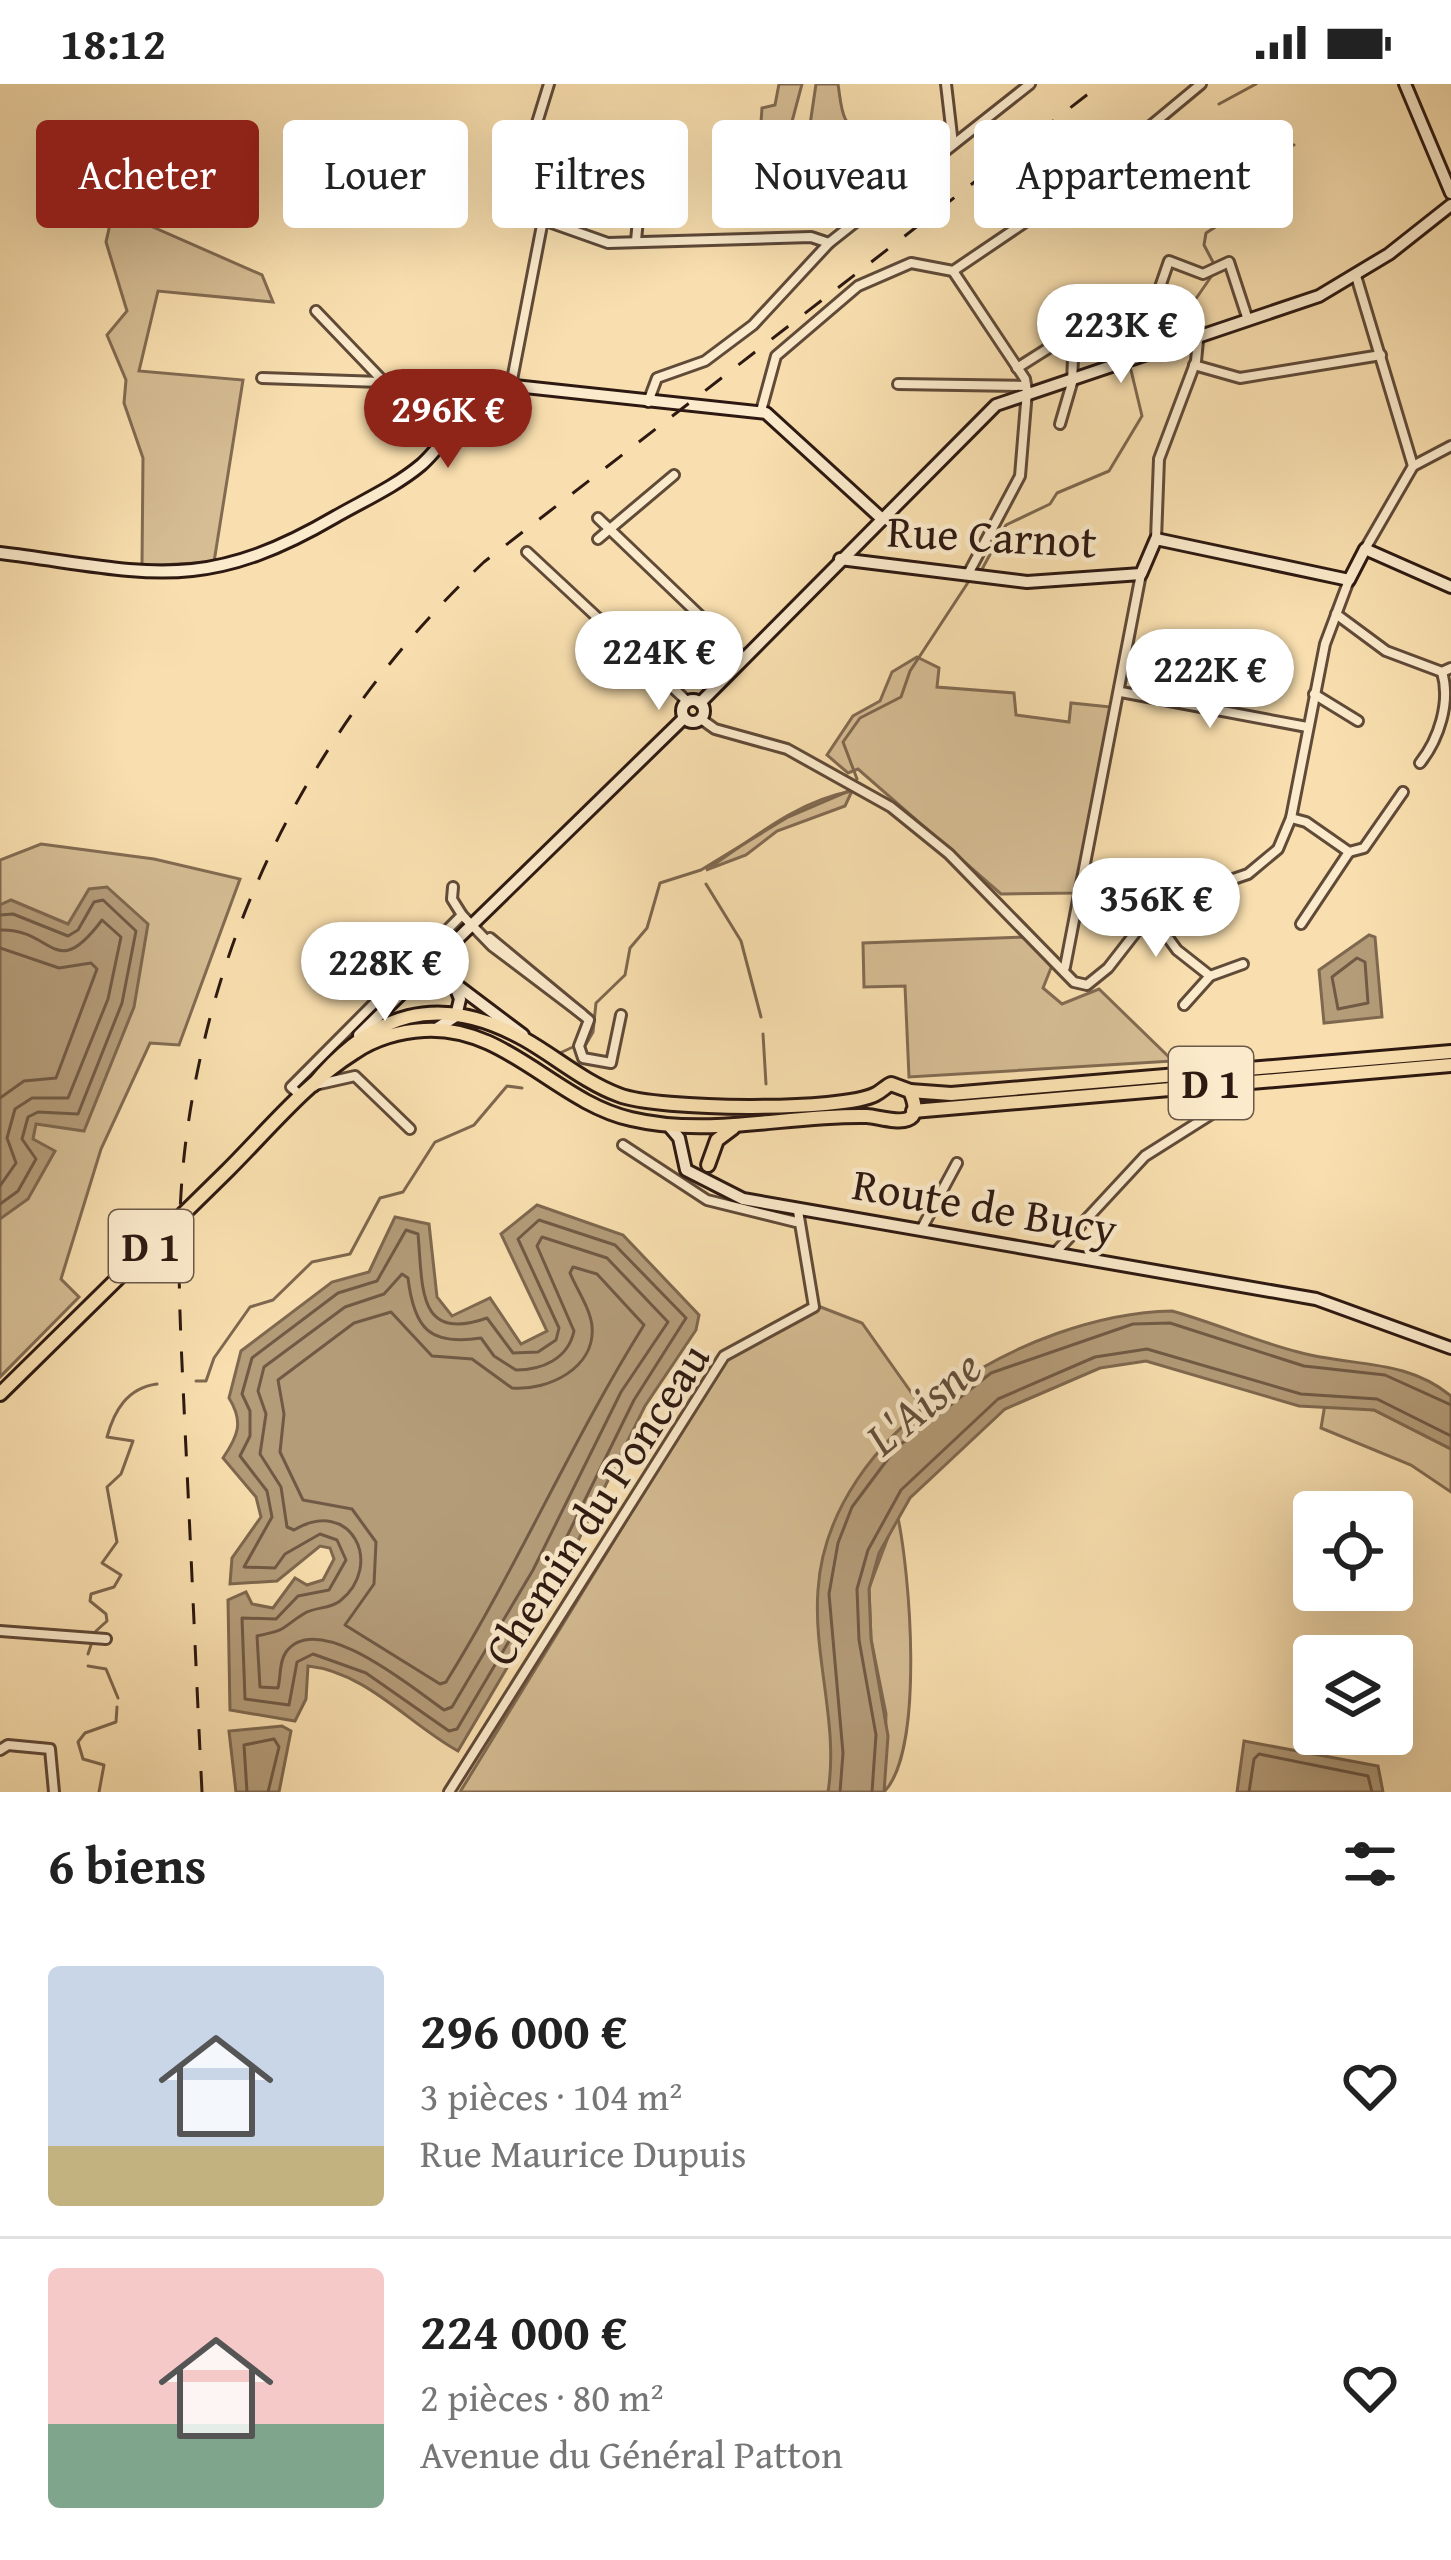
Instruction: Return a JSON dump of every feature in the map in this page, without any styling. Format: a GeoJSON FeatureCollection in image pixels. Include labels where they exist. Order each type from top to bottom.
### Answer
{"type":"FeatureCollection","features":[{"type":"Feature","properties":{"kind":"main road"},"geometry":{"type":"LineString","coordinates":[[1405,84],[1451,193]]}},
{"type":"Feature","properties":{"kind":"main road"},"geometry":{"type":"LineString","coordinates":[[359,1035],[684,718],[694,702],[986,412],[1027,389],[1303,303],[1356,276],[1451,206]]}},
{"type":"Feature","properties":{"kind":"main road"},"geometry":{"type":"LineString","coordinates":[[0,553],[155,575],[234,566],[299,538],[412,471],[482,395],[511,385],[761,411],[880,518]]}},
{"type":"Feature","properties":{"kind":"main road"},"geometry":{"type":"LineString","coordinates":[[1141,574],[1156,539],[1349,580],[1365,549],[1451,587]]}},
{"type":"Feature","properties":{"kind":"main road","name":"Rue Carnot"},"geometry":{"type":"LineString","coordinates":[[840,559],[1069,583],[1141,574]]}},
{"type":"Feature","properties":{"kind":"main road"},"geometry":{"type":"LineString","coordinates":[[684,718],[700,719],[694,702]]}},
{"type":"Feature","properties":{"kind":"main road"},"geometry":{"type":"LineString","coordinates":[[429,1030],[457,1016],[460,999],[452,982],[453,946]]}},
{"type":"Feature","properties":{"kind":"main road"},"geometry":{"type":"LineString","coordinates":[[417,977],[437,974],[452,982],[540,1048]]}},
{"type":"Feature","properties":{"kind":"main road"},"geometry":{"type":"LineString","coordinates":[[406,988],[408,1017],[429,1030],[502,1048],[618,1115],[668,1125],[734,1127],[879,1117],[897,1123],[913,1111],[910,1091],[891,1084],[877,1094],[879,1117]]}},
{"type":"Feature","properties":{"kind":"main road","name":"D 1"},"geometry":{"type":"LineString","coordinates":[[313,1085],[359,1035],[408,1017],[457,1016],[510,1032],[618,1095],[677,1108],[877,1094]]}},
{"type":"Feature","properties":{"kind":"main road","name":"D 1"},"geometry":{"type":"LineString","coordinates":[[0,1394],[313,1085],[357,1050],[429,1030]]}},
{"type":"Feature","properties":{"kind":"main road","name":"D 1"},"geometry":{"type":"LineString","coordinates":[[910,1091],[951,1094],[1451,1052]]}},
{"type":"Feature","properties":{"kind":"main road","name":"D 1"},"geometry":{"type":"LineString","coordinates":[[913,1111],[1451,1065]]}},
{"type":"Feature","properties":{"kind":"main road","name":"Route de Bucy"},"geometry":{"type":"LineString","coordinates":[[668,1125],[679,1138],[686,1170],[743,1199],[797,1216],[920,1232],[1331,1303],[1451,1348]]}},
{"type":"Feature","properties":{"kind":"main road"},"geometry":{"type":"LineString","coordinates":[[734,1127],[717,1140],[708,1165],[721,1186],[743,1199]]}},
{"type":"Feature","properties":{"kind":"street"},"geometry":{"type":"LineString","coordinates":[[538,120],[549,84]]}},
{"type":"Feature","properties":{"kind":"street"},"geometry":{"type":"LineString","coordinates":[[946,84],[952,144]]}},
{"type":"Feature","properties":{"kind":"street"},"geometry":{"type":"LineString","coordinates":[[648,402],[657,378],[698,364],[739,337],[779,302],[829,243],[1030,84]]}},
{"type":"Feature","properties":{"kind":"street"},"geometry":{"type":"LineString","coordinates":[[761,411],[776,356],[858,286],[911,263],[953,271],[1077,187],[1201,84]]}},
{"type":"Feature","properties":{"kind":"street"},"geometry":{"type":"LineString","coordinates":[[511,385],[541,228]]}},
{"type":"Feature","properties":{"kind":"street"},"geometry":{"type":"LineString","coordinates":[[561,228],[589,240],[812,238],[829,243]]}},
{"type":"Feature","properties":{"kind":"street"},"geometry":{"type":"LineString","coordinates":[[636,241],[637,228]]}},
{"type":"Feature","properties":{"kind":"street"},"geometry":{"type":"LineString","coordinates":[[1151,313],[1168,261],[1203,274],[1232,264],[1248,321]]}},
{"type":"Feature","properties":{"kind":"street"},"geometry":{"type":"LineString","coordinates":[[953,271],[1027,389],[1020,476],[968,574]]}},
{"type":"Feature","properties":{"kind":"street"},"geometry":{"type":"LineString","coordinates":[[1356,276],[1413,466]]}},
{"type":"Feature","properties":{"kind":"street"},"geometry":{"type":"LineString","coordinates":[[316,310],[385,382]]}},
{"type":"Feature","properties":{"kind":"street"},"geometry":{"type":"LineString","coordinates":[[1060,424],[1073,377],[1074,332],[1083,310],[1151,313],[1192,325],[1201,337],[1159,459],[1156,539]]}},
{"type":"Feature","properties":{"kind":"street"},"geometry":{"type":"LineString","coordinates":[[1017,368],[1074,332]]}},
{"type":"Feature","properties":{"kind":"street"},"geometry":{"type":"LineString","coordinates":[[1194,364],[1240,378],[1382,355]]}},
{"type":"Feature","properties":{"kind":"street"},"geometry":{"type":"LineString","coordinates":[[262,378],[385,382],[464,416]]}},
{"type":"Feature","properties":{"kind":"street"},"geometry":{"type":"LineString","coordinates":[[898,384],[1027,389]]}},
{"type":"Feature","properties":{"kind":"street"},"geometry":{"type":"LineString","coordinates":[[1365,549],[1413,466],[1451,446]]}},
{"type":"Feature","properties":{"kind":"street"},"geometry":{"type":"LineString","coordinates":[[598,539],[674,475]]}},
{"type":"Feature","properties":{"kind":"street"},"geometry":{"type":"LineString","coordinates":[[598,518],[743,657]]}},
{"type":"Feature","properties":{"kind":"street"},"geometry":{"type":"LineString","coordinates":[[526,552],[694,702]]}},
{"type":"Feature","properties":{"kind":"street"},"geometry":{"type":"LineString","coordinates":[[1065,967],[1121,692],[1128,621],[1141,574]]}},
{"type":"Feature","properties":{"kind":"street"},"geometry":{"type":"LineString","coordinates":[[700,719],[715,729],[788,748],[891,807],[949,854],[1080,985],[1091,983],[1108,968],[1149,912],[1169,897],[1262,866],[1278,849],[1291,818],[1314,694],[1349,580]]}},
{"type":"Feature","properties":{"kind":"street"},"geometry":{"type":"LineString","coordinates":[[1336,614],[1401,659],[1447,670],[1437,742],[1420,763]]}},
{"type":"Feature","properties":{"kind":"street"},"geometry":{"type":"LineString","coordinates":[[1121,692],[1307,727]]}},
{"type":"Feature","properties":{"kind":"street"},"geometry":{"type":"LineString","coordinates":[[1314,694],[1358,721]]}},
{"type":"Feature","properties":{"kind":"street"},"geometry":{"type":"LineString","coordinates":[[1301,924],[1349,853],[1364,848],[1402,792]]}},
{"type":"Feature","properties":{"kind":"street"},"geometry":{"type":"LineString","coordinates":[[1291,818],[1306,822],[1349,853]]}},
{"type":"Feature","properties":{"kind":"street"},"geometry":{"type":"LineString","coordinates":[[453,887],[452,899],[462,916],[582,1014],[589,1024],[579,1052],[607,1065],[621,1015]]}},
{"type":"Feature","properties":{"kind":"street"},"geometry":{"type":"LineString","coordinates":[[1149,912],[1177,950],[1210,976]]}},
{"type":"Feature","properties":{"kind":"street"},"geometry":{"type":"LineString","coordinates":[[301,1096],[291,1087],[462,916]]}},
{"type":"Feature","properties":{"kind":"street"},"geometry":{"type":"LineString","coordinates":[[1184,1005],[1210,976],[1243,964]]}},
{"type":"Feature","properties":{"kind":"street"},"geometry":{"type":"LineString","coordinates":[[313,1085],[356,1076],[410,1129]]}},
{"type":"Feature","properties":{"kind":"street"},"geometry":{"type":"LineString","coordinates":[[1054,1254],[1145,1156],[1221,1108]]}},
{"type":"Feature","properties":{"kind":"street","name":"Route de Bucy"},"geometry":{"type":"LineString","coordinates":[[622,1145],[707,1200],[797,1216]]}},
{"type":"Feature","properties":{"kind":"street"},"geometry":{"type":"LineString","coordinates":[[920,1232],[957,1162]]}},
{"type":"Feature","properties":{"kind":"street","name":"Chemin du Ponceau"},"geometry":{"type":"LineString","coordinates":[[449,1792],[724,1356],[814,1307],[797,1216]]}},
{"type":"Feature","properties":{"kind":"street"},"geometry":{"type":"LineString","coordinates":[[0,1631],[106,1639]]}},
{"type":"Feature","properties":{"kind":"street"},"geometry":{"type":"LineString","coordinates":[[0,1750],[8,1745],[50,1748],[54,1792]]}},
{"type":"Feature","properties":{"kind":"shaded area"},"geometry":{"type":"Polygon","coordinates":[[[779,84],[802,84],[792,120],[761,120],[762,108],[775,105],[779,84]]]}},
{"type":"Feature","properties":{"kind":"shaded area"},"geometry":{"type":"Polygon","coordinates":[[[816,84],[838,84],[846,120],[811,120],[816,84]]]}},
{"type":"Feature","properties":{"kind":"shaded area"},"geometry":{"type":"Polygon","coordinates":[[[109,228],[155,228],[262,275],[273,302],[158,291],[139,371],[243,380],[214,562],[142,566],[143,458],[124,403],[126,380],[107,335],[127,311],[106,242],[109,228]]]}},
{"type":"Feature","properties":{"kind":"shaded area"},"geometry":{"type":"Polygon","coordinates":[[[917,657],[939,668],[937,687],[1014,693],[1016,715],[1069,722],[1071,703],[1111,707],[1075,893],[1001,894],[858,769],[848,773],[827,755],[853,716],[880,701],[892,672],[917,657]]]}},
{"type":"Feature","properties":{"kind":"shaded area"},"geometry":{"type":"Polygon","coordinates":[[[852,791],[845,806],[777,831],[746,855],[706,870],[793,813],[852,791]]]}},
{"type":"Feature","properties":{"kind":"shaded area"},"geometry":{"type":"Polygon","coordinates":[[[41,844],[154,859],[240,879],[179,1045],[150,1043],[101,1149],[61,1279],[79,1297],[0,1377],[0,860],[41,844]]]}},
{"type":"Feature","properties":{"kind":"shaded area"},"geometry":{"type":"Polygon","coordinates":[[[1026,937],[1053,963],[1043,988],[1062,1004],[1099,989],[1173,1061],[909,1077],[905,986],[864,987],[863,943],[1026,937]]]}},
{"type":"Feature","properties":{"kind":"shaded area"},"geometry":{"type":"Polygon","coordinates":[[[818,1306],[862,1323],[930,1419],[848,1543],[855,1792],[460,1792],[728,1355],[818,1306]]]}},
{"type":"Feature","properties":{"kind":"shaded area"},"geometry":{"type":"Polygon","coordinates":[[[1325,1404],[1374,1410],[1451,1449],[1451,1492],[1411,1465],[1321,1428],[1325,1404]]]}},
{"type":"Feature","properties":{"kind":"shaded area"},"geometry":{"type":"Polygon","coordinates":[[[897,1513],[909,1616],[910,1701],[897,1770],[884,1792],[886,1714],[871,1639],[869,1588],[897,1513]]]}},
{"type":"Feature","properties":{"kind":"water"},"geometry":{"type":"Polygon","coordinates":[[[107,887],[148,924],[134,1007],[84,1131],[36,1124],[33,1139],[55,1151],[28,1199],[0,1219],[0,905],[11,900],[68,924],[89,889],[107,887]]]}},
{"type":"Feature","properties":{"kind":"water"},"geometry":{"type":"Polygon","coordinates":[[[1369,935],[1375,937],[1382,1017],[1324,1023],[1319,970],[1369,935]]]}},
{"type":"Feature","properties":{"kind":"water"},"geometry":{"type":"Polygon","coordinates":[[[537,1205],[623,1235],[699,1315],[696,1330],[645,1406],[557,1583],[458,1751],[368,1688],[308,1666],[306,1699],[295,1721],[230,1710],[228,1600],[246,1592],[252,1604],[273,1608],[295,1578],[307,1585],[323,1580],[334,1559],[330,1548],[320,1546],[277,1581],[230,1584],[232,1558],[261,1517],[256,1497],[223,1458],[237,1429],[237,1414],[229,1398],[241,1351],[332,1282],[369,1272],[395,1217],[429,1224],[437,1297],[452,1316],[490,1298],[521,1344],[547,1331],[501,1234],[537,1205]]]}},
{"type":"Feature","properties":{"kind":"water"},"geometry":{"type":"Polygon","coordinates":[[[1172,1311],[1282,1348],[1415,1375],[1451,1396],[1451,1449],[1374,1410],[1299,1406],[1146,1361],[1100,1368],[1005,1409],[910,1498],[879,1553],[869,1589],[871,1639],[888,1736],[884,1792],[828,1792],[830,1742],[818,1590],[830,1532],[857,1480],[896,1433],[944,1392],[999,1359],[1057,1334],[1116,1317],[1172,1311]]]}},
{"type":"Feature","properties":{"kind":"water"},"geometry":{"type":"Polygon","coordinates":[[[282,1726],[291,1731],[279,1792],[236,1792],[229,1731],[282,1726]]]}},
{"type":"Feature","properties":{"kind":"water"},"geometry":{"type":"Polygon","coordinates":[[[1244,1741],[1293,1750],[1293,1755],[1378,1766],[1383,1792],[1237,1792],[1244,1741]]]}},
{"type":"Feature","properties":{"kind":"waterway"},"geometry":{"type":"LineString","coordinates":[[1219,104],[1256,84]]}},
{"type":"Feature","properties":{"kind":"waterway"},"geometry":{"type":"LineString","coordinates":[[1214,228],[1206,233],[1204,245],[1214,264]]}},
{"type":"Feature","properties":{"kind":"waterway"},"geometry":{"type":"LineString","coordinates":[[1186,313],[1213,274]]}},
{"type":"Feature","properties":{"kind":"waterway"},"geometry":{"type":"LineString","coordinates":[[1125,317],[1126,355]]}},
{"type":"Feature","properties":{"kind":"waterway"},"geometry":{"type":"LineString","coordinates":[[981,571],[1006,525],[1050,504],[1057,493],[1109,471],[1142,416],[1130,366]]}},
{"type":"Feature","properties":{"kind":"waterway"},"geometry":{"type":"LineString","coordinates":[[857,779],[843,742],[860,718],[901,697],[910,671],[969,581]]}},
{"type":"Feature","properties":{"kind":"waterway"},"geometry":{"type":"LineString","coordinates":[[585,1046],[593,1032],[596,1003],[625,975],[630,948],[647,928],[660,883],[701,870],[788,817],[851,790]]}},
{"type":"Feature","properties":{"kind":"waterway"},"geometry":{"type":"LineString","coordinates":[[706,884],[741,941],[761,1017]]}},
{"type":"Feature","properties":{"kind":"waterway"},"geometry":{"type":"LineString","coordinates":[[763,1034],[766,1084]]}},
{"type":"Feature","properties":{"kind":"waterway"},"geometry":{"type":"LineString","coordinates":[[560,1053],[575,1046]]}},
{"type":"Feature","properties":{"kind":"waterway"},"geometry":{"type":"LineString","coordinates":[[196,1381],[206,1381],[214,1358],[250,1307],[273,1300],[312,1262],[350,1254],[380,1198],[403,1192],[435,1142],[474,1125],[507,1086],[522,1088]]}},
{"type":"Feature","properties":{"kind":"waterway"},"geometry":{"type":"LineString","coordinates":[[96,1631],[107,1621],[106,1614],[90,1601],[91,1594],[114,1587],[121,1575],[102,1563],[117,1542],[107,1487],[121,1474],[133,1441],[107,1437],[123,1402],[157,1384]]}},
{"type":"Feature","properties":{"kind":"waterway"},"geometry":{"type":"LineString","coordinates":[[88,1654],[92,1642]]}},
{"type":"Feature","properties":{"kind":"waterway"},"geometry":{"type":"LineString","coordinates":[[88,1666],[106,1669],[118,1698]]}},
{"type":"Feature","properties":{"kind":"waterway"},"geometry":{"type":"LineString","coordinates":[[99,1792],[104,1765],[83,1759],[78,1742],[85,1733],[116,1722],[117,1707]]}},
{"type":"Feature","properties":{"kind":"railway"},"geometry":{"type":"LineString","coordinates":[[202,1792],[180,1324],[182,1183],[199,1065],[220,983],[248,905],[283,829],[324,756],[371,687],[484,562],[1101,84]]}},
{"type":"Feature","properties":{"kind":"water label","name":"L'Aisne"},"geometry":{"type":"Point","coordinates":[923,1402]}}]}
